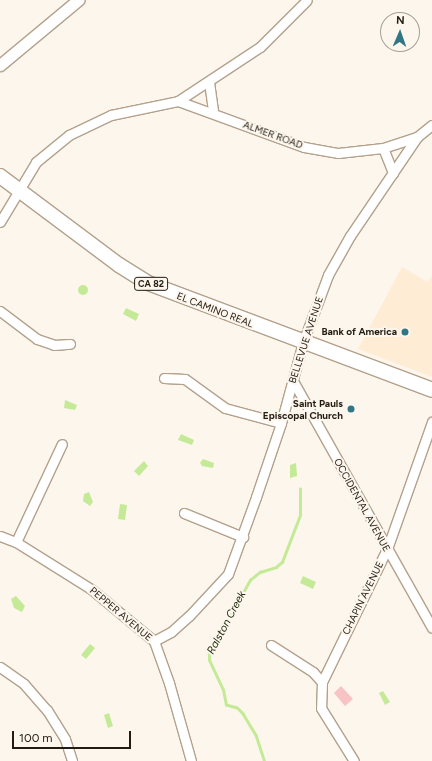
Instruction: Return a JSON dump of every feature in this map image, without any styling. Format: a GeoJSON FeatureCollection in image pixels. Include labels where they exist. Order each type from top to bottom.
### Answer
{"type":"FeatureCollection","features":[{"type":"Feature","properties":{"kind":"main road","name":"EL CAMINO REAL"},"geometry":{"type":"LineString","coordinates":[[0,176],[119,265],[148,283],[432,390]]}},
{"type":"Feature","properties":{"kind":"street"},"geometry":{"type":"LineString","coordinates":[[0,222],[36,162],[69,135],[111,115],[178,101],[260,47],[307,0]]}},
{"type":"Feature","properties":{"kind":"street"},"geometry":{"type":"LineString","coordinates":[[0,65],[75,1]]}},
{"type":"Feature","properties":{"kind":"street"},"geometry":{"type":"LineString","coordinates":[[209,82],[213,112]]}},
{"type":"Feature","properties":{"kind":"street","name":"ALMER ROAD"},"geometry":{"type":"LineString","coordinates":[[178,101],[213,112],[304,147],[338,153],[383,148],[417,137]]}},
{"type":"Feature","properties":{"kind":"street","name":"BELLEVUE AVENUE"},"geometry":{"type":"LineString","coordinates":[[154,641],[189,616],[228,574],[243,537],[281,423],[303,342],[328,275],[350,236],[417,137],[432,125]]}},
{"type":"Feature","properties":{"kind":"street"},"geometry":{"type":"LineString","coordinates":[[383,148],[393,172]]}},
{"type":"Feature","properties":{"kind":"street"},"geometry":{"type":"LineString","coordinates":[[0,311],[36,340],[54,345],[70,344]]}},
{"type":"Feature","properties":{"kind":"street"},"geometry":{"type":"LineString","coordinates":[[164,378],[185,380],[225,408],[281,423]]}},
{"type":"Feature","properties":{"kind":"street","name":"OCCIDENTAL AVENUE"},"geometry":{"type":"LineString","coordinates":[[293,381],[432,628]]}},
{"type":"Feature","properties":{"kind":"street","name":"CHAPIN AVENUE"},"geometry":{"type":"LineString","coordinates":[[322,682],[387,550],[432,422]]}},
{"type":"Feature","properties":{"kind":"street"},"geometry":{"type":"LineString","coordinates":[[16,542],[62,444]]}},
{"type":"Feature","properties":{"kind":"street"},"geometry":{"type":"LineString","coordinates":[[184,513],[243,537]]}},
{"type":"Feature","properties":{"kind":"street","name":"PEPPER AVENUE"},"geometry":{"type":"LineString","coordinates":[[0,536],[16,542],[91,588],[154,641],[169,683],[191,761]]}},
{"type":"Feature","properties":{"kind":"street"},"geometry":{"type":"LineString","coordinates":[[271,645],[313,672],[322,682],[321,708],[354,761]]}},
{"type":"Feature","properties":{"kind":"street"},"geometry":{"type":"LineString","coordinates":[[0,667],[24,684],[47,710],[65,739],[72,761]]}},
{"type":"Feature","properties":{"kind":"shaded area"},"geometry":{"type":"Polygon","coordinates":[[[402,267],[428,282],[432,276],[432,377],[358,349],[402,267]]]}},
{"type":"Feature","properties":{"kind":"shaded area"},"geometry":{"type":"Polygon","coordinates":[[[81,285],[85,285],[88,290],[85,295],[81,295],[78,292],[78,288],[81,285]]]}},
{"type":"Feature","properties":{"kind":"shaded area"},"geometry":{"type":"Polygon","coordinates":[[[126,308],[139,314],[136,321],[123,314],[126,308]]]}},
{"type":"Feature","properties":{"kind":"shaded area"},"geometry":{"type":"Polygon","coordinates":[[[65,400],[77,405],[75,410],[64,408],[65,400]]]}},
{"type":"Feature","properties":{"kind":"shaded area"},"geometry":{"type":"Polygon","coordinates":[[[181,434],[194,440],[192,445],[178,440],[181,434]]]}},
{"type":"Feature","properties":{"kind":"shaded area"},"geometry":{"type":"Polygon","coordinates":[[[203,459],[214,463],[213,468],[202,466],[200,463],[203,459]]]}},
{"type":"Feature","properties":{"kind":"shaded area"},"geometry":{"type":"Polygon","coordinates":[[[144,461],[148,466],[139,476],[134,471],[144,461]]]}},
{"type":"Feature","properties":{"kind":"shaded area"},"geometry":{"type":"Polygon","coordinates":[[[296,463],[297,476],[290,478],[290,465],[296,463]]]}},
{"type":"Feature","properties":{"kind":"shaded area"},"geometry":{"type":"Polygon","coordinates":[[[89,492],[93,502],[90,506],[83,501],[84,494],[89,492]]]}},
{"type":"Feature","properties":{"kind":"shaded area"},"geometry":{"type":"Polygon","coordinates":[[[120,504],[127,505],[125,520],[118,519],[120,504]]]}},
{"type":"Feature","properties":{"kind":"shaded area"},"geometry":{"type":"Polygon","coordinates":[[[303,576],[316,582],[313,589],[300,583],[303,576]]]}},
{"type":"Feature","properties":{"kind":"shaded area"},"geometry":{"type":"Polygon","coordinates":[[[16,596],[25,606],[22,612],[14,608],[11,599],[16,596]]]}},
{"type":"Feature","properties":{"kind":"shaded area"},"geometry":{"type":"Polygon","coordinates":[[[90,644],[95,648],[86,659],[81,655],[90,644]]]}},
{"type":"Feature","properties":{"kind":"shaded area"},"geometry":{"type":"Polygon","coordinates":[[[341,686],[353,699],[345,706],[334,693],[341,686]]]}},
{"type":"Feature","properties":{"kind":"shaded area"},"geometry":{"type":"Polygon","coordinates":[[[383,691],[390,702],[385,705],[379,693],[383,691]]]}},
{"type":"Feature","properties":{"kind":"shaded area"},"geometry":{"type":"Polygon","coordinates":[[[109,713],[113,726],[108,728],[104,715],[109,713]]]}},
{"type":"Feature","properties":{"kind":"waterway","name":"Ralston Creek"},"geometry":{"type":"LineString","coordinates":[[264,761],[256,736],[243,714],[237,708],[226,705],[223,690],[209,660],[209,654],[250,580],[260,572],[276,567],[282,562],[300,515],[300,489]]}},
{"type":"Feature","properties":{"kind":"place","name":"Bank of America"},"geometry":{"type":"Point","coordinates":[405,332]}},
{"type":"Feature","properties":{"kind":"place","name":"Saint Pauls Episcopal Church"},"geometry":{"type":"Point","coordinates":[351,409]}}]}
